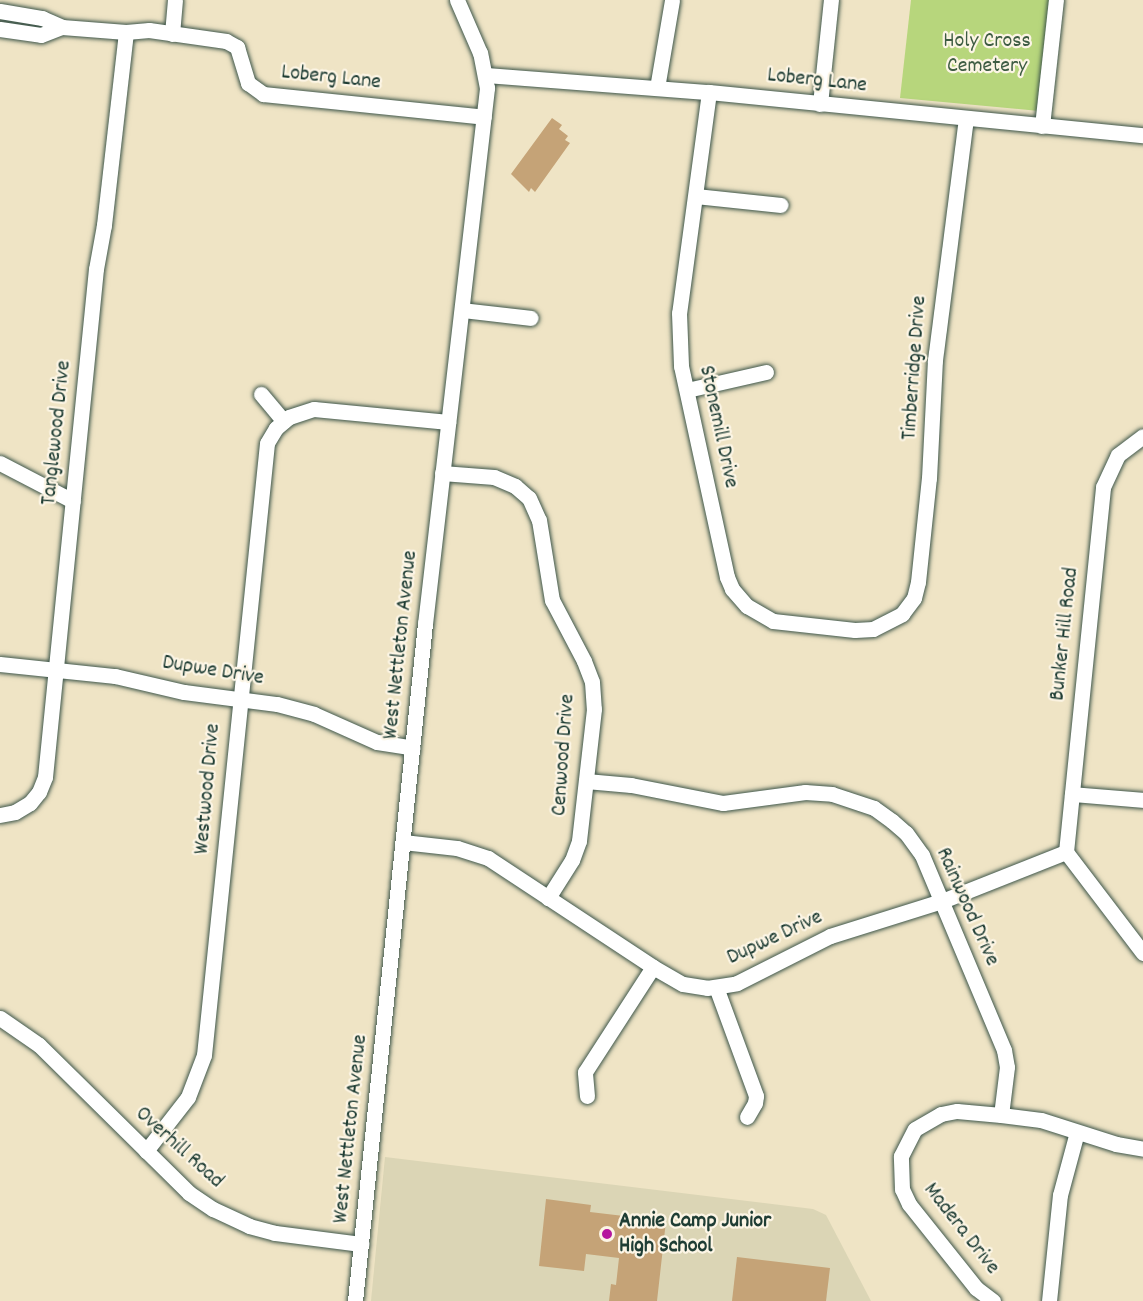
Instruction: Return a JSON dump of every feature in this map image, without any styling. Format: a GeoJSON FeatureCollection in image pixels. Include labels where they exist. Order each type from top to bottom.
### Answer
{"type":"FeatureCollection","features":[{"type":"Feature","properties":{"kind":"street"},"geometry":{"type":"LineString","coordinates":[[172,34],[175,0]]}},
{"type":"Feature","properties":{"kind":"street","name":"West Nettleton Avenue"},"geometry":{"type":"LineString","coordinates":[[355,1301],[441,473],[484,117],[486,75],[480,53],[457,0]]}},
{"type":"Feature","properties":{"kind":"street"},"geometry":{"type":"LineString","coordinates":[[657,88],[672,0]]}},
{"type":"Feature","properties":{"kind":"street"},"geometry":{"type":"LineString","coordinates":[[820,104],[831,0]]}},
{"type":"Feature","properties":{"kind":"street"},"geometry":{"type":"LineString","coordinates":[[1042,126],[1056,0]]}},
{"type":"Feature","properties":{"kind":"street","name":"Loberg Lane"},"geometry":{"type":"LineString","coordinates":[[0,11],[42,18],[62,27],[126,32],[149,30],[234,45],[248,83],[263,94],[484,117]]}},
{"type":"Feature","properties":{"kind":"street","name":"Loberg Lane"},"geometry":{"type":"LineString","coordinates":[[0,29],[41,35],[62,27]]}},
{"type":"Feature","properties":{"kind":"street","name":"Tanglewood Drive"},"geometry":{"type":"LineString","coordinates":[[0,814],[15,812],[30,803],[39,792],[45,777],[96,269],[104,225],[126,32]]}},
{"type":"Feature","properties":{"kind":"street","name":"Loberg Lane"},"geometry":{"type":"LineString","coordinates":[[486,75],[709,92],[1143,135]]}},
{"type":"Feature","properties":{"kind":"street","name":"Stonemill Drive"},"geometry":{"type":"LineString","coordinates":[[709,92],[679,313],[679,346],[727,577],[740,599],[763,618],[867,630],[889,623],[899,616]]}},
{"type":"Feature","properties":{"kind":"street","name":"Timberridge Drive"},"geometry":{"type":"LineString","coordinates":[[899,616],[909,605],[918,582],[929,478],[935,360],[966,119]]}},
{"type":"Feature","properties":{"kind":"street"},"geometry":{"type":"LineString","coordinates":[[696,196],[781,205]]}},
{"type":"Feature","properties":{"kind":"street"},"geometry":{"type":"LineString","coordinates":[[462,310],[531,318]]}},
{"type":"Feature","properties":{"kind":"street"},"geometry":{"type":"LineString","coordinates":[[687,390],[766,372]]}},
{"type":"Feature","properties":{"kind":"street"},"geometry":{"type":"LineString","coordinates":[[261,394],[284,421],[304,411],[322,409],[447,422]]}},
{"type":"Feature","properties":{"kind":"street","name":"Westwood Drive"},"geometry":{"type":"LineString","coordinates":[[146,1151],[188,1097],[204,1055],[264,457],[267,442],[284,421]]}},
{"type":"Feature","properties":{"kind":"street","name":"Bunker Hill Road"},"geometry":{"type":"LineString","coordinates":[[1066,852],[1103,487],[1118,455],[1143,436]]}},
{"type":"Feature","properties":{"kind":"street"},"geometry":{"type":"LineString","coordinates":[[0,463],[73,501]]}},
{"type":"Feature","properties":{"kind":"street","name":"Cenwood Drive"},"geometry":{"type":"LineString","coordinates":[[441,473],[494,477],[506,481],[523,492],[536,510],[552,600],[586,666],[594,693],[579,841],[572,860],[548,898]]}},
{"type":"Feature","properties":{"kind":"street","name":"Dupwe Drive"},"geometry":{"type":"LineString","coordinates":[[0,664],[116,676],[184,692],[277,704],[314,714],[377,742],[413,748]]}},
{"type":"Feature","properties":{"kind":"street","name":"Rainwood Drive"},"geometry":{"type":"LineString","coordinates":[[586,781],[631,786],[723,803],[805,792],[832,794],[849,798],[881,813],[906,833],[922,855],[1004,1050],[1007,1067],[1001,1115]]}},
{"type":"Feature","properties":{"kind":"street"},"geometry":{"type":"LineString","coordinates":[[1072,794],[1143,800]]}},
{"type":"Feature","properties":{"kind":"street","name":"Dupwe Drive"},"geometry":{"type":"LineString","coordinates":[[403,842],[457,848],[488,858],[683,984],[716,987],[737,983],[830,936],[942,902],[1066,852]]}},
{"type":"Feature","properties":{"kind":"street"},"geometry":{"type":"LineString","coordinates":[[1066,852],[1143,952]]}},
{"type":"Feature","properties":{"kind":"street"},"geometry":{"type":"LineString","coordinates":[[587,1096],[585,1072],[654,967]]}},
{"type":"Feature","properties":{"kind":"street"},"geometry":{"type":"LineString","coordinates":[[716,987],[756,1096],[755,1103],[747,1117]]}},
{"type":"Feature","properties":{"kind":"street","name":"Overhill Road"},"geometry":{"type":"LineString","coordinates":[[0,1018],[39,1045],[189,1193],[213,1209],[249,1226],[275,1233],[361,1244]]}},
{"type":"Feature","properties":{"kind":"street","name":"Madera Drive"},"geometry":{"type":"LineString","coordinates":[[993,1301],[976,1288],[909,1204],[902,1189],[899,1171],[905,1144],[915,1130],[931,1118],[957,1111],[1041,1120],[1143,1149]]}},
{"type":"Feature","properties":{"kind":"street"},"geometry":{"type":"LineString","coordinates":[[1049,1301],[1060,1195],[1077,1132]]}},
{"type":"Feature","properties":{"kind":"shaded area","name":"Annie Camp Junior High School"},"geometry":{"type":"Polygon","coordinates":[[[385,1157],[813,1209],[826,1215],[871,1301],[371,1301],[385,1157]]]}},
{"type":"Feature","properties":{"kind":"green space","name":"Holy Cross Cemetery"},"geometry":{"type":"Polygon","coordinates":[[[911,0],[1051,0],[1039,111],[900,98],[911,0]]]}},
{"type":"Feature","properties":{"kind":"building"},"geometry":{"type":"Polygon","coordinates":[[[552,118],[562,125],[559,129],[568,136],[565,140],[570,143],[535,192],[531,188],[529,192],[511,174],[552,118]]]}},
{"type":"Feature","properties":{"kind":"building"},"geometry":{"type":"Polygon","coordinates":[[[546,1199],[591,1205],[590,1212],[666,1221],[657,1301],[609,1301],[611,1284],[616,1285],[619,1258],[586,1254],[584,1271],[539,1266],[546,1199]]]}},
{"type":"Feature","properties":{"kind":"building"},"geometry":{"type":"Polygon","coordinates":[[[737,1257],[830,1268],[826,1301],[732,1301],[737,1257]]]}},
{"type":"Feature","properties":{"kind":"place","name":"Annie Camp Junior High School"},"geometry":{"type":"Point","coordinates":[607,1234]}}]}
